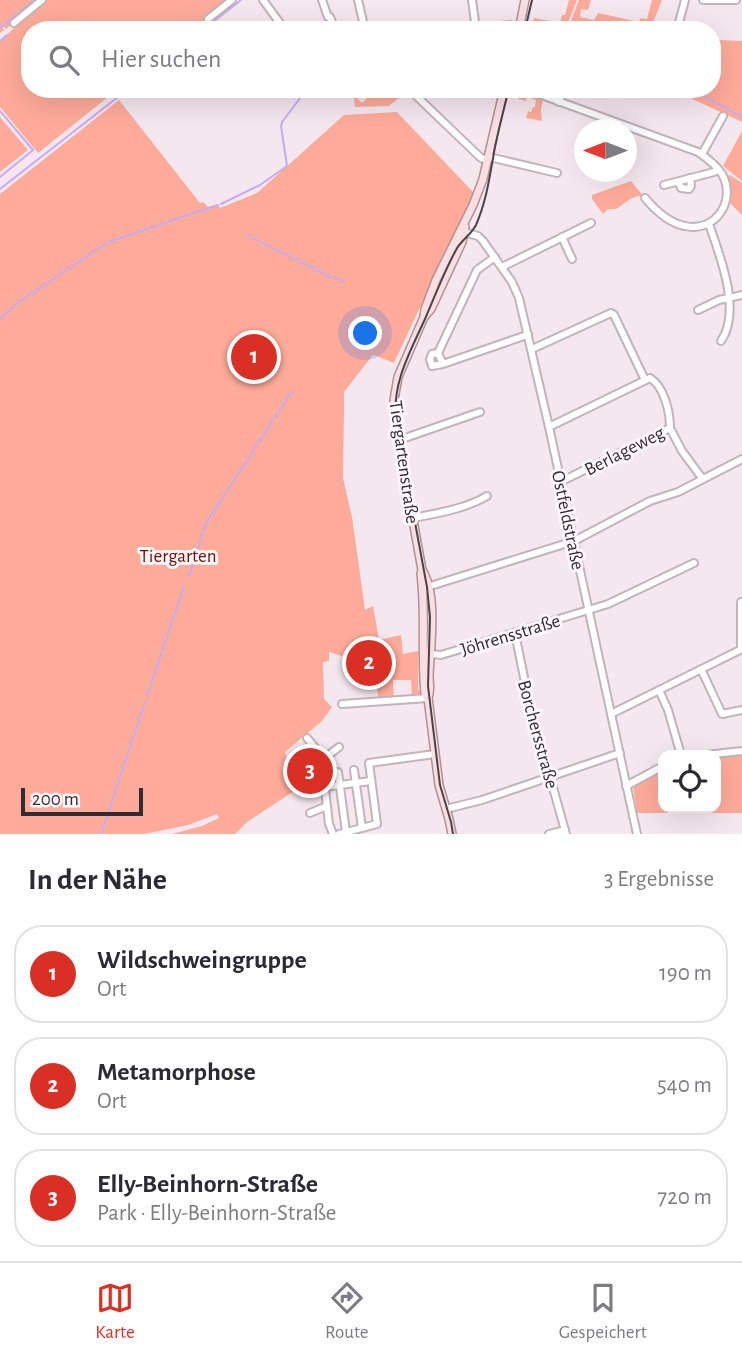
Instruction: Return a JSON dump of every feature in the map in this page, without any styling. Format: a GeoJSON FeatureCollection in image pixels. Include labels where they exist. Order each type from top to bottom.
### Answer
{"type":"FeatureCollection","features":[{"type":"Feature","properties":{"kind":"main road"},"geometry":{"type":"LineString","coordinates":[[521,21],[525,0]]}},
{"type":"Feature","properties":{"kind":"main road","name":"Tiergartenstraße"},"geometry":{"type":"LineString","coordinates":[[452,834],[439,785],[428,698],[425,694],[425,574],[422,570],[394,409],[396,384],[402,365],[425,317],[425,309],[436,280],[476,199],[502,98]]}},
{"type":"Feature","properties":{"kind":"main road","name":"Tiergartenstraße"},"geometry":{"type":"LineString","coordinates":[[425,587],[431,618],[428,698]]}},
{"type":"Feature","properties":{"kind":"street"},"geometry":{"type":"LineString","coordinates":[[14,23],[42,0]]}},
{"type":"Feature","properties":{"kind":"street"},"geometry":{"type":"LineString","coordinates":[[208,19],[232,0]]}},
{"type":"Feature","properties":{"kind":"street"},"geometry":{"type":"LineString","coordinates":[[262,0],[278,21]]}},
{"type":"Feature","properties":{"kind":"street"},"geometry":{"type":"LineString","coordinates":[[322,0],[332,21]]}},
{"type":"Feature","properties":{"kind":"street"},"geometry":{"type":"LineString","coordinates":[[358,0],[363,21]]}},
{"type":"Feature","properties":{"kind":"street"},"geometry":{"type":"LineString","coordinates":[[472,0],[475,21]]}},
{"type":"Feature","properties":{"kind":"street"},"geometry":{"type":"LineString","coordinates":[[679,21],[685,0]]}},
{"type":"Feature","properties":{"kind":"street"},"geometry":{"type":"LineString","coordinates":[[703,0],[736,0]]}},
{"type":"Feature","properties":{"kind":"street"},"geometry":{"type":"LineString","coordinates":[[418,98],[481,158],[557,173]]}},
{"type":"Feature","properties":{"kind":"street"},"geometry":{"type":"LineString","coordinates":[[549,98],[691,149],[718,169],[724,179],[725,201],[720,213],[709,224],[688,227],[675,223],[662,215],[645,198]]}},
{"type":"Feature","properties":{"kind":"street"},"geometry":{"type":"LineString","coordinates":[[559,102],[560,98]]}},
{"type":"Feature","properties":{"kind":"street"},"geometry":{"type":"LineString","coordinates":[[702,155],[723,116]]}},
{"type":"Feature","properties":{"kind":"street"},"geometry":{"type":"LineString","coordinates":[[664,185],[718,169]]}},
{"type":"Feature","properties":{"kind":"street"},"geometry":{"type":"LineString","coordinates":[[502,267],[592,223]]}},
{"type":"Feature","properties":{"kind":"street"},"geometry":{"type":"LineString","coordinates":[[709,224],[731,297],[729,320],[721,341]]}},
{"type":"Feature","properties":{"kind":"street","name":"Ostfeldstraße"},"geometry":{"type":"LineString","coordinates":[[462,232],[478,236],[512,282],[519,298],[637,834]]}},
{"type":"Feature","properties":{"kind":"street"},"geometry":{"type":"LineString","coordinates":[[562,237],[572,259]]}},
{"type":"Feature","properties":{"kind":"street"},"geometry":{"type":"LineString","coordinates":[[443,364],[438,353],[477,270],[495,257]]}},
{"type":"Feature","properties":{"kind":"street"},"geometry":{"type":"LineString","coordinates":[[698,310],[708,304],[742,295]]}},
{"type":"Feature","properties":{"kind":"street"},"geometry":{"type":"LineString","coordinates":[[531,349],[611,313],[614,314],[645,380],[549,426]]}},
{"type":"Feature","properties":{"kind":"street"},"geometry":{"type":"LineString","coordinates":[[438,353],[432,354],[432,366],[528,334]]}},
{"type":"Feature","properties":{"kind":"street","name":"Berlageweg"},"geometry":{"type":"LineString","coordinates":[[561,482],[670,428],[660,389],[653,378],[645,380]]}},
{"type":"Feature","properties":{"kind":"street"},"geometry":{"type":"LineString","coordinates":[[399,440],[480,412]]}},
{"type":"Feature","properties":{"kind":"street"},"geometry":{"type":"LineString","coordinates":[[670,428],[682,451],[702,478]]}},
{"type":"Feature","properties":{"kind":"street"},"geometry":{"type":"LineString","coordinates":[[425,587],[574,541],[654,499],[678,492],[741,459],[742,471]]}},
{"type":"Feature","properties":{"kind":"street"},"geometry":{"type":"LineString","coordinates":[[413,518],[459,508],[487,496]]}},
{"type":"Feature","properties":{"kind":"street","name":"Jöhrensstraße"},"geometry":{"type":"LineString","coordinates":[[431,654],[441,655],[589,611],[694,563]]}},
{"type":"Feature","properties":{"kind":"street"},"geometry":{"type":"LineString","coordinates":[[611,714],[741,649],[741,602]]}},
{"type":"Feature","properties":{"kind":"street","name":"Borchersstraße"},"geometry":{"type":"LineString","coordinates":[[515,633],[528,702],[565,832]]}},
{"type":"Feature","properties":{"kind":"street"},"geometry":{"type":"LineString","coordinates":[[701,669],[722,714],[742,710]]}},
{"type":"Feature","properties":{"kind":"street"},"geometry":{"type":"LineString","coordinates":[[659,690],[680,750]]}},
{"type":"Feature","properties":{"kind":"street"},"geometry":{"type":"LineString","coordinates":[[342,704],[428,698]]}},
{"type":"Feature","properties":{"kind":"street"},"geometry":{"type":"LineString","coordinates":[[307,738],[321,755],[329,824],[333,834]]}},
{"type":"Feature","properties":{"kind":"street"},"geometry":{"type":"LineString","coordinates":[[321,761],[339,747]]}},
{"type":"Feature","properties":{"kind":"street"},"geometry":{"type":"LineString","coordinates":[[721,753],[742,751]]}},
{"type":"Feature","properties":{"kind":"street"},"geometry":{"type":"LineString","coordinates":[[446,809],[482,800],[620,753]]}},
{"type":"Feature","properties":{"kind":"street"},"geometry":{"type":"LineString","coordinates":[[338,772],[342,833],[377,824],[369,763],[435,754]]}},
{"type":"Feature","properties":{"kind":"street"},"geometry":{"type":"LineString","coordinates":[[626,786],[658,769]]}},
{"type":"Feature","properties":{"kind":"street"},"geometry":{"type":"LineString","coordinates":[[354,770],[362,828]]}},
{"type":"Feature","properties":{"kind":"street"},"geometry":{"type":"LineString","coordinates":[[324,787],[371,781]]}},
{"type":"Feature","properties":{"kind":"street"},"geometry":{"type":"LineString","coordinates":[[310,813],[327,806]]}},
{"type":"Feature","properties":{"kind":"street"},"geometry":{"type":"LineString","coordinates":[[550,834],[565,832]]}},
{"type":"Feature","properties":{"kind":"green space"},"geometry":{"type":"Polygon","coordinates":[[[0,0],[40,0],[6,29],[1,25],[4,30],[0,33],[0,0]]]}},
{"type":"Feature","properties":{"kind":"green space"},"geometry":{"type":"Polygon","coordinates":[[[45,0],[229,1],[203,21],[22,21],[45,0]]]}},
{"type":"Feature","properties":{"kind":"green space"},"geometry":{"type":"Polygon","coordinates":[[[569,0],[577,0],[569,21],[560,21],[562,15],[565,15],[569,0]]]}},
{"type":"Feature","properties":{"kind":"green space"},"geometry":{"type":"Polygon","coordinates":[[[579,0],[591,0],[588,10],[581,9],[580,17],[594,20],[598,13],[634,21],[571,21],[579,0]]]}},
{"type":"Feature","properties":{"kind":"green space"},"geometry":{"type":"Polygon","coordinates":[[[652,0],[662,0],[654,21],[639,21],[640,18],[647,19],[652,0]]]}},
{"type":"Feature","properties":{"kind":"green space"},"geometry":{"type":"Polygon","coordinates":[[[21,22],[21,98],[107,98],[38,153],[0,107],[0,41],[21,22]]]}},
{"type":"Feature","properties":{"kind":"green space"},"geometry":{"type":"Polygon","coordinates":[[[721,40],[742,41],[742,122],[690,98],[721,98],[721,40]]]}},
{"type":"Feature","properties":{"kind":"green space"},"geometry":{"type":"Polygon","coordinates":[[[354,98],[362,103],[367,98],[399,98],[389,106],[355,107],[354,98]]]}},
{"type":"Feature","properties":{"kind":"green space"},"geometry":{"type":"Polygon","coordinates":[[[530,98],[543,99],[542,121],[526,118],[528,111],[531,112],[535,107],[536,100],[530,98]]]}},
{"type":"Feature","properties":{"kind":"green space","name":"Tiergarten"},"geometry":{"type":"Polygon","coordinates":[[[119,100],[200,203],[203,202],[208,207],[218,204],[220,208],[257,193],[344,115],[397,112],[474,193],[394,363],[372,356],[344,392],[343,478],[352,517],[365,610],[373,606],[379,640],[401,635],[403,654],[418,651],[418,688],[422,696],[412,697],[411,680],[393,680],[394,698],[378,699],[376,667],[329,652],[329,661],[323,662],[324,699],[332,707],[322,721],[285,752],[297,789],[247,822],[235,834],[172,834],[202,826],[219,818],[217,814],[188,825],[144,834],[0,834],[0,194],[119,100]]]}},
{"type":"Feature","properties":{"kind":"green space"},"geometry":{"type":"Polygon","coordinates":[[[0,117],[28,150],[0,172],[0,117]]]}},
{"type":"Feature","properties":{"kind":"green space"},"geometry":{"type":"Polygon","coordinates":[[[742,131],[742,181],[723,166],[742,131]]]}},
{"type":"Feature","properties":{"kind":"green space"},"geometry":{"type":"Polygon","coordinates":[[[730,175],[742,183],[742,215],[730,203],[726,177],[730,175]]]}},
{"type":"Feature","properties":{"kind":"green space"},"geometry":{"type":"Polygon","coordinates":[[[632,182],[643,196],[632,198],[603,214],[592,195],[632,182]]]}},
{"type":"Feature","properties":{"kind":"green space"},"geometry":{"type":"Polygon","coordinates":[[[742,753],[742,813],[721,813],[721,755],[742,753]]]}},
{"type":"Feature","properties":{"kind":"green space"},"geometry":{"type":"Polygon","coordinates":[[[318,759],[320,776],[309,783],[300,768],[318,759]]]}},
{"type":"Feature","properties":{"kind":"green space"},"geometry":{"type":"Polygon","coordinates":[[[658,771],[658,813],[637,813],[633,786],[658,771]]]}},
{"type":"Feature","properties":{"kind":"waterway"},"geometry":{"type":"LineString","coordinates":[[0,28],[34,0]]}},
{"type":"Feature","properties":{"kind":"waterway"},"geometry":{"type":"LineString","coordinates":[[214,21],[241,0]]}},
{"type":"Feature","properties":{"kind":"waterway"},"geometry":{"type":"LineString","coordinates":[[0,41],[7,35]]}},
{"type":"Feature","properties":{"kind":"waterway"},"geometry":{"type":"LineString","coordinates":[[0,189],[117,98]]}},
{"type":"Feature","properties":{"kind":"waterway"},"geometry":{"type":"LineString","coordinates":[[221,204],[260,185],[287,166],[281,126],[300,98]]}},
{"type":"Feature","properties":{"kind":"waterway"},"geometry":{"type":"LineString","coordinates":[[708,98],[742,117]]}},
{"type":"Feature","properties":{"kind":"waterway"},"geometry":{"type":"LineString","coordinates":[[0,111],[33,150],[0,177]]}},
{"type":"Feature","properties":{"kind":"waterway"},"geometry":{"type":"LineString","coordinates":[[0,319],[17,303],[108,242],[218,205]]}},
{"type":"Feature","properties":{"kind":"waterway"},"geometry":{"type":"LineString","coordinates":[[247,235],[331,277]]}},
{"type":"Feature","properties":{"kind":"waterway"},"geometry":{"type":"LineString","coordinates":[[334,278],[344,281]]}},
{"type":"Feature","properties":{"kind":"waterway"},"geometry":{"type":"LineString","coordinates":[[189,576],[206,523],[292,391]]}},
{"type":"Feature","properties":{"kind":"waterway"},"geometry":{"type":"LineString","coordinates":[[147,696],[184,586]]}},
{"type":"Feature","properties":{"kind":"waterway"},"geometry":{"type":"LineString","coordinates":[[101,834],[145,702]]}},
{"type":"Feature","properties":{"kind":"tram line"},"geometry":{"type":"LineString","coordinates":[[527,21],[532,0]]}},
{"type":"Feature","properties":{"kind":"tram line"},"geometry":{"type":"LineString","coordinates":[[453,834],[440,785],[428,686],[430,617],[427,587],[395,406],[403,368],[444,275],[458,246],[474,229],[480,216],[507,98]]}},
{"type":"Feature","properties":{"kind":"place","name":"Wildschweingruppe"},"geometry":{"type":"Point","coordinates":[254,357]}},
{"type":"Feature","properties":{"kind":"place","name":"Metamorphose"},"geometry":{"type":"Point","coordinates":[369,663]}},
{"type":"Feature","properties":{"kind":"place","name":"Elly-Beinhorn-Straße"},"geometry":{"type":"Point","coordinates":[310,771]}}]}
